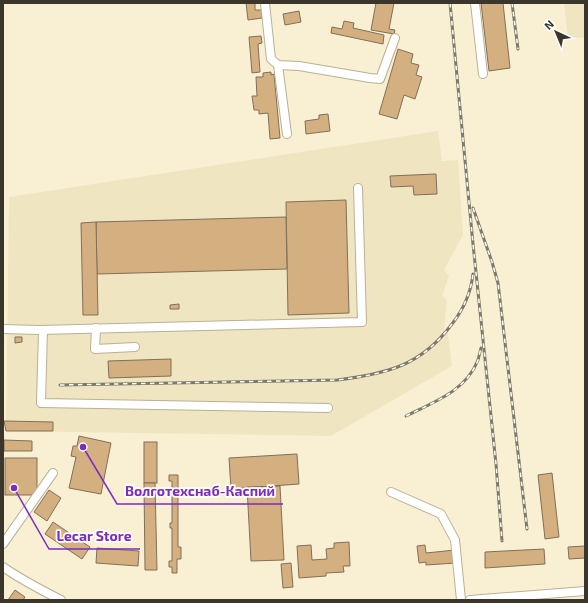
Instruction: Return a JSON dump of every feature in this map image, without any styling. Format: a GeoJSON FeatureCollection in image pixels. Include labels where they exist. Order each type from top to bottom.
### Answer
{"type":"FeatureCollection","features":[{"type":"Feature","properties":{"kind":"street"},"geometry":{"type":"LineString","coordinates":[[265,3],[272,59],[278,65],[287,134]]}},
{"type":"Feature","properties":{"kind":"street"},"geometry":{"type":"LineString","coordinates":[[475,3],[483,74]]}},
{"type":"Feature","properties":{"kind":"street"},"geometry":{"type":"LineString","coordinates":[[278,65],[299,66],[380,79],[396,38]]}},
{"type":"Feature","properties":{"kind":"street"},"geometry":{"type":"LineString","coordinates":[[3,329],[43,330],[362,322],[358,188]]}},
{"type":"Feature","properties":{"kind":"street"},"geometry":{"type":"LineString","coordinates":[[96,328],[95,349],[135,347]]}},
{"type":"Feature","properties":{"kind":"street"},"geometry":{"type":"LineString","coordinates":[[43,330],[41,403],[328,408]]}},
{"type":"Feature","properties":{"kind":"street"},"geometry":{"type":"LineString","coordinates":[[3,544],[53,473]]}},
{"type":"Feature","properties":{"kind":"street"},"geometry":{"type":"LineString","coordinates":[[391,492],[441,514],[455,540],[461,600]]}},
{"type":"Feature","properties":{"kind":"street"},"geometry":{"type":"LineString","coordinates":[[3,567],[36,588],[62,600]]}},
{"type":"Feature","properties":{"kind":"street"},"geometry":{"type":"LineString","coordinates":[[470,600],[572,596],[585,591]]}},
{"type":"Feature","properties":{"kind":"shaded area"},"geometry":{"type":"Polygon","coordinates":[[[564,3],[585,3],[585,37],[568,39],[564,3]]]}},
{"type":"Feature","properties":{"kind":"shaded area"},"geometry":{"type":"Polygon","coordinates":[[[438,131],[442,161],[458,160],[463,235],[444,270],[449,276],[442,296],[447,300],[444,329],[448,334],[452,366],[331,436],[6,431],[9,197],[438,131]]]}},
{"type":"Feature","properties":{"kind":"building"},"geometry":{"type":"Polygon","coordinates":[[[246,3],[255,3],[255,10],[262,10],[262,18],[248,20],[246,3]]]}},
{"type":"Feature","properties":{"kind":"building"},"geometry":{"type":"Polygon","coordinates":[[[376,3],[394,3],[389,29],[395,30],[394,34],[371,30],[376,3]]]}},
{"type":"Feature","properties":{"kind":"building"},"geometry":{"type":"Polygon","coordinates":[[[481,3],[503,3],[510,68],[489,71],[481,3]]]}},
{"type":"Feature","properties":{"kind":"building"},"geometry":{"type":"Polygon","coordinates":[[[299,11],[301,22],[285,25],[283,14],[299,11]]]}},
{"type":"Feature","properties":{"kind":"building"},"geometry":{"type":"Polygon","coordinates":[[[344,21],[354,23],[353,28],[384,35],[383,44],[331,33],[332,27],[342,29],[344,21]]]}},
{"type":"Feature","properties":{"kind":"building"},"geometry":{"type":"Polygon","coordinates":[[[261,36],[262,43],[258,44],[260,72],[252,73],[249,37],[261,36]]]}},
{"type":"Feature","properties":{"kind":"building"},"geometry":{"type":"Polygon","coordinates":[[[398,49],[413,54],[411,63],[419,65],[416,75],[422,77],[415,99],[404,95],[397,119],[379,114],[398,49]]]}},
{"type":"Feature","properties":{"kind":"building"},"geometry":{"type":"Polygon","coordinates":[[[271,72],[271,75],[274,74],[280,138],[270,139],[268,113],[259,114],[259,110],[254,110],[252,96],[257,96],[256,77],[263,77],[263,73],[271,72]]]}},
{"type":"Feature","properties":{"kind":"building"},"geometry":{"type":"Polygon","coordinates":[[[328,114],[330,131],[306,134],[305,121],[319,119],[319,115],[328,114]]]}},
{"type":"Feature","properties":{"kind":"building"},"geometry":{"type":"Polygon","coordinates":[[[436,174],[437,194],[414,195],[413,186],[391,187],[390,176],[436,174]]]}},
{"type":"Feature","properties":{"kind":"building"},"geometry":{"type":"Polygon","coordinates":[[[346,200],[349,313],[288,315],[286,202],[346,200]]]}},
{"type":"Feature","properties":{"kind":"building"},"geometry":{"type":"Polygon","coordinates":[[[286,217],[287,269],[97,274],[96,222],[286,217]]]}},
{"type":"Feature","properties":{"kind":"building"},"geometry":{"type":"Polygon","coordinates":[[[96,222],[98,315],[83,315],[81,223],[96,222]]]}},
{"type":"Feature","properties":{"kind":"building"},"geometry":{"type":"Polygon","coordinates":[[[179,304],[179,309],[170,309],[170,305],[179,304]]]}},
{"type":"Feature","properties":{"kind":"building"},"geometry":{"type":"Polygon","coordinates":[[[15,337],[22,337],[22,342],[15,343],[15,337]]]}},
{"type":"Feature","properties":{"kind":"building"},"geometry":{"type":"Polygon","coordinates":[[[171,359],[171,376],[109,378],[108,361],[171,359]]]}},
{"type":"Feature","properties":{"kind":"building"},"geometry":{"type":"Polygon","coordinates":[[[4,421],[53,422],[53,431],[6,431],[4,421]]]}},
{"type":"Feature","properties":{"kind":"building"},"geometry":{"type":"Polygon","coordinates":[[[79,436],[111,443],[101,494],[69,488],[76,457],[71,456],[73,446],[77,446],[79,436]]]}},
{"type":"Feature","properties":{"kind":"building"},"geometry":{"type":"Polygon","coordinates":[[[4,440],[32,441],[32,451],[4,451],[4,440]]]}},
{"type":"Feature","properties":{"kind":"building"},"geometry":{"type":"Polygon","coordinates":[[[144,442],[157,442],[157,483],[144,483],[144,442]]]}},
{"type":"Feature","properties":{"kind":"building"},"geometry":{"type":"Polygon","coordinates":[[[297,454],[299,484],[231,489],[229,458],[297,454]]]}},
{"type":"Feature","properties":{"kind":"building"},"geometry":{"type":"Polygon","coordinates":[[[5,458],[37,458],[37,495],[5,495],[5,458]]]}},
{"type":"Feature","properties":{"kind":"building"},"geometry":{"type":"Polygon","coordinates":[[[552,473],[559,537],[545,539],[538,475],[552,473]]]}},
{"type":"Feature","properties":{"kind":"building"},"geometry":{"type":"Polygon","coordinates":[[[169,475],[178,475],[178,547],[181,547],[181,559],[177,559],[177,573],[172,573],[172,567],[169,567],[169,561],[172,561],[172,528],[170,528],[170,523],[172,523],[172,481],[169,481],[169,475]]]}},
{"type":"Feature","properties":{"kind":"building"},"geometry":{"type":"Polygon","coordinates":[[[144,483],[155,483],[157,570],[145,570],[144,483]]]}},
{"type":"Feature","properties":{"kind":"building"},"geometry":{"type":"Polygon","coordinates":[[[280,486],[284,560],[251,561],[247,487],[280,486]]]}},
{"type":"Feature","properties":{"kind":"building"},"geometry":{"type":"Polygon","coordinates":[[[49,490],[61,498],[47,521],[34,512],[49,490]]]}},
{"type":"Feature","properties":{"kind":"building"},"geometry":{"type":"Polygon","coordinates":[[[53,522],[90,547],[82,559],[45,534],[53,522]]]}},
{"type":"Feature","properties":{"kind":"building"},"geometry":{"type":"Polygon","coordinates":[[[349,542],[350,566],[343,566],[344,572],[326,573],[326,576],[299,578],[297,546],[311,545],[312,560],[327,559],[326,549],[334,548],[334,543],[349,542]]]}},
{"type":"Feature","properties":{"kind":"building"},"geometry":{"type":"Polygon","coordinates":[[[425,545],[426,553],[455,550],[456,563],[426,565],[426,562],[419,563],[417,546],[425,545]]]}},
{"type":"Feature","properties":{"kind":"building"},"geometry":{"type":"Polygon","coordinates":[[[585,546],[585,558],[569,559],[568,547],[585,546]]]}},
{"type":"Feature","properties":{"kind":"building"},"geometry":{"type":"Polygon","coordinates":[[[97,548],[139,551],[138,566],[96,563],[97,548]]]}},
{"type":"Feature","properties":{"kind":"building"},"geometry":{"type":"Polygon","coordinates":[[[544,549],[545,564],[485,568],[485,552],[544,549]]]}},
{"type":"Feature","properties":{"kind":"building"},"geometry":{"type":"Polygon","coordinates":[[[291,563],[293,587],[283,588],[281,564],[291,563]]]}},
{"type":"Feature","properties":{"kind":"building"},"geometry":{"type":"Polygon","coordinates":[[[15,590],[25,597],[23,600],[8,600],[15,590]]]}},
{"type":"Feature","properties":{"kind":"railway"},"geometry":{"type":"LineString","coordinates":[[450,3],[496,464],[502,541]]}},
{"type":"Feature","properties":{"kind":"railway"},"geometry":{"type":"LineString","coordinates":[[512,3],[518,49]]}},
{"type":"Feature","properties":{"kind":"railway"},"geometry":{"type":"LineString","coordinates":[[473,208],[498,283],[527,529]]}},
{"type":"Feature","properties":{"kind":"railway"},"geometry":{"type":"LineString","coordinates":[[60,385],[337,380],[355,378],[387,371],[415,359],[428,350],[440,338],[456,319],[463,307],[473,274]]}},
{"type":"Feature","properties":{"kind":"railway"},"geometry":{"type":"LineString","coordinates":[[406,416],[438,400],[457,388],[466,380],[473,371],[481,348]]}},
{"type":"Feature","properties":{"kind":"place","name":"Волготехснаб-Каспий"},"geometry":{"type":"Point","coordinates":[83,447]}},
{"type":"Feature","properties":{"kind":"place","name":"Lecar Store"},"geometry":{"type":"Point","coordinates":[14,488]}}]}
